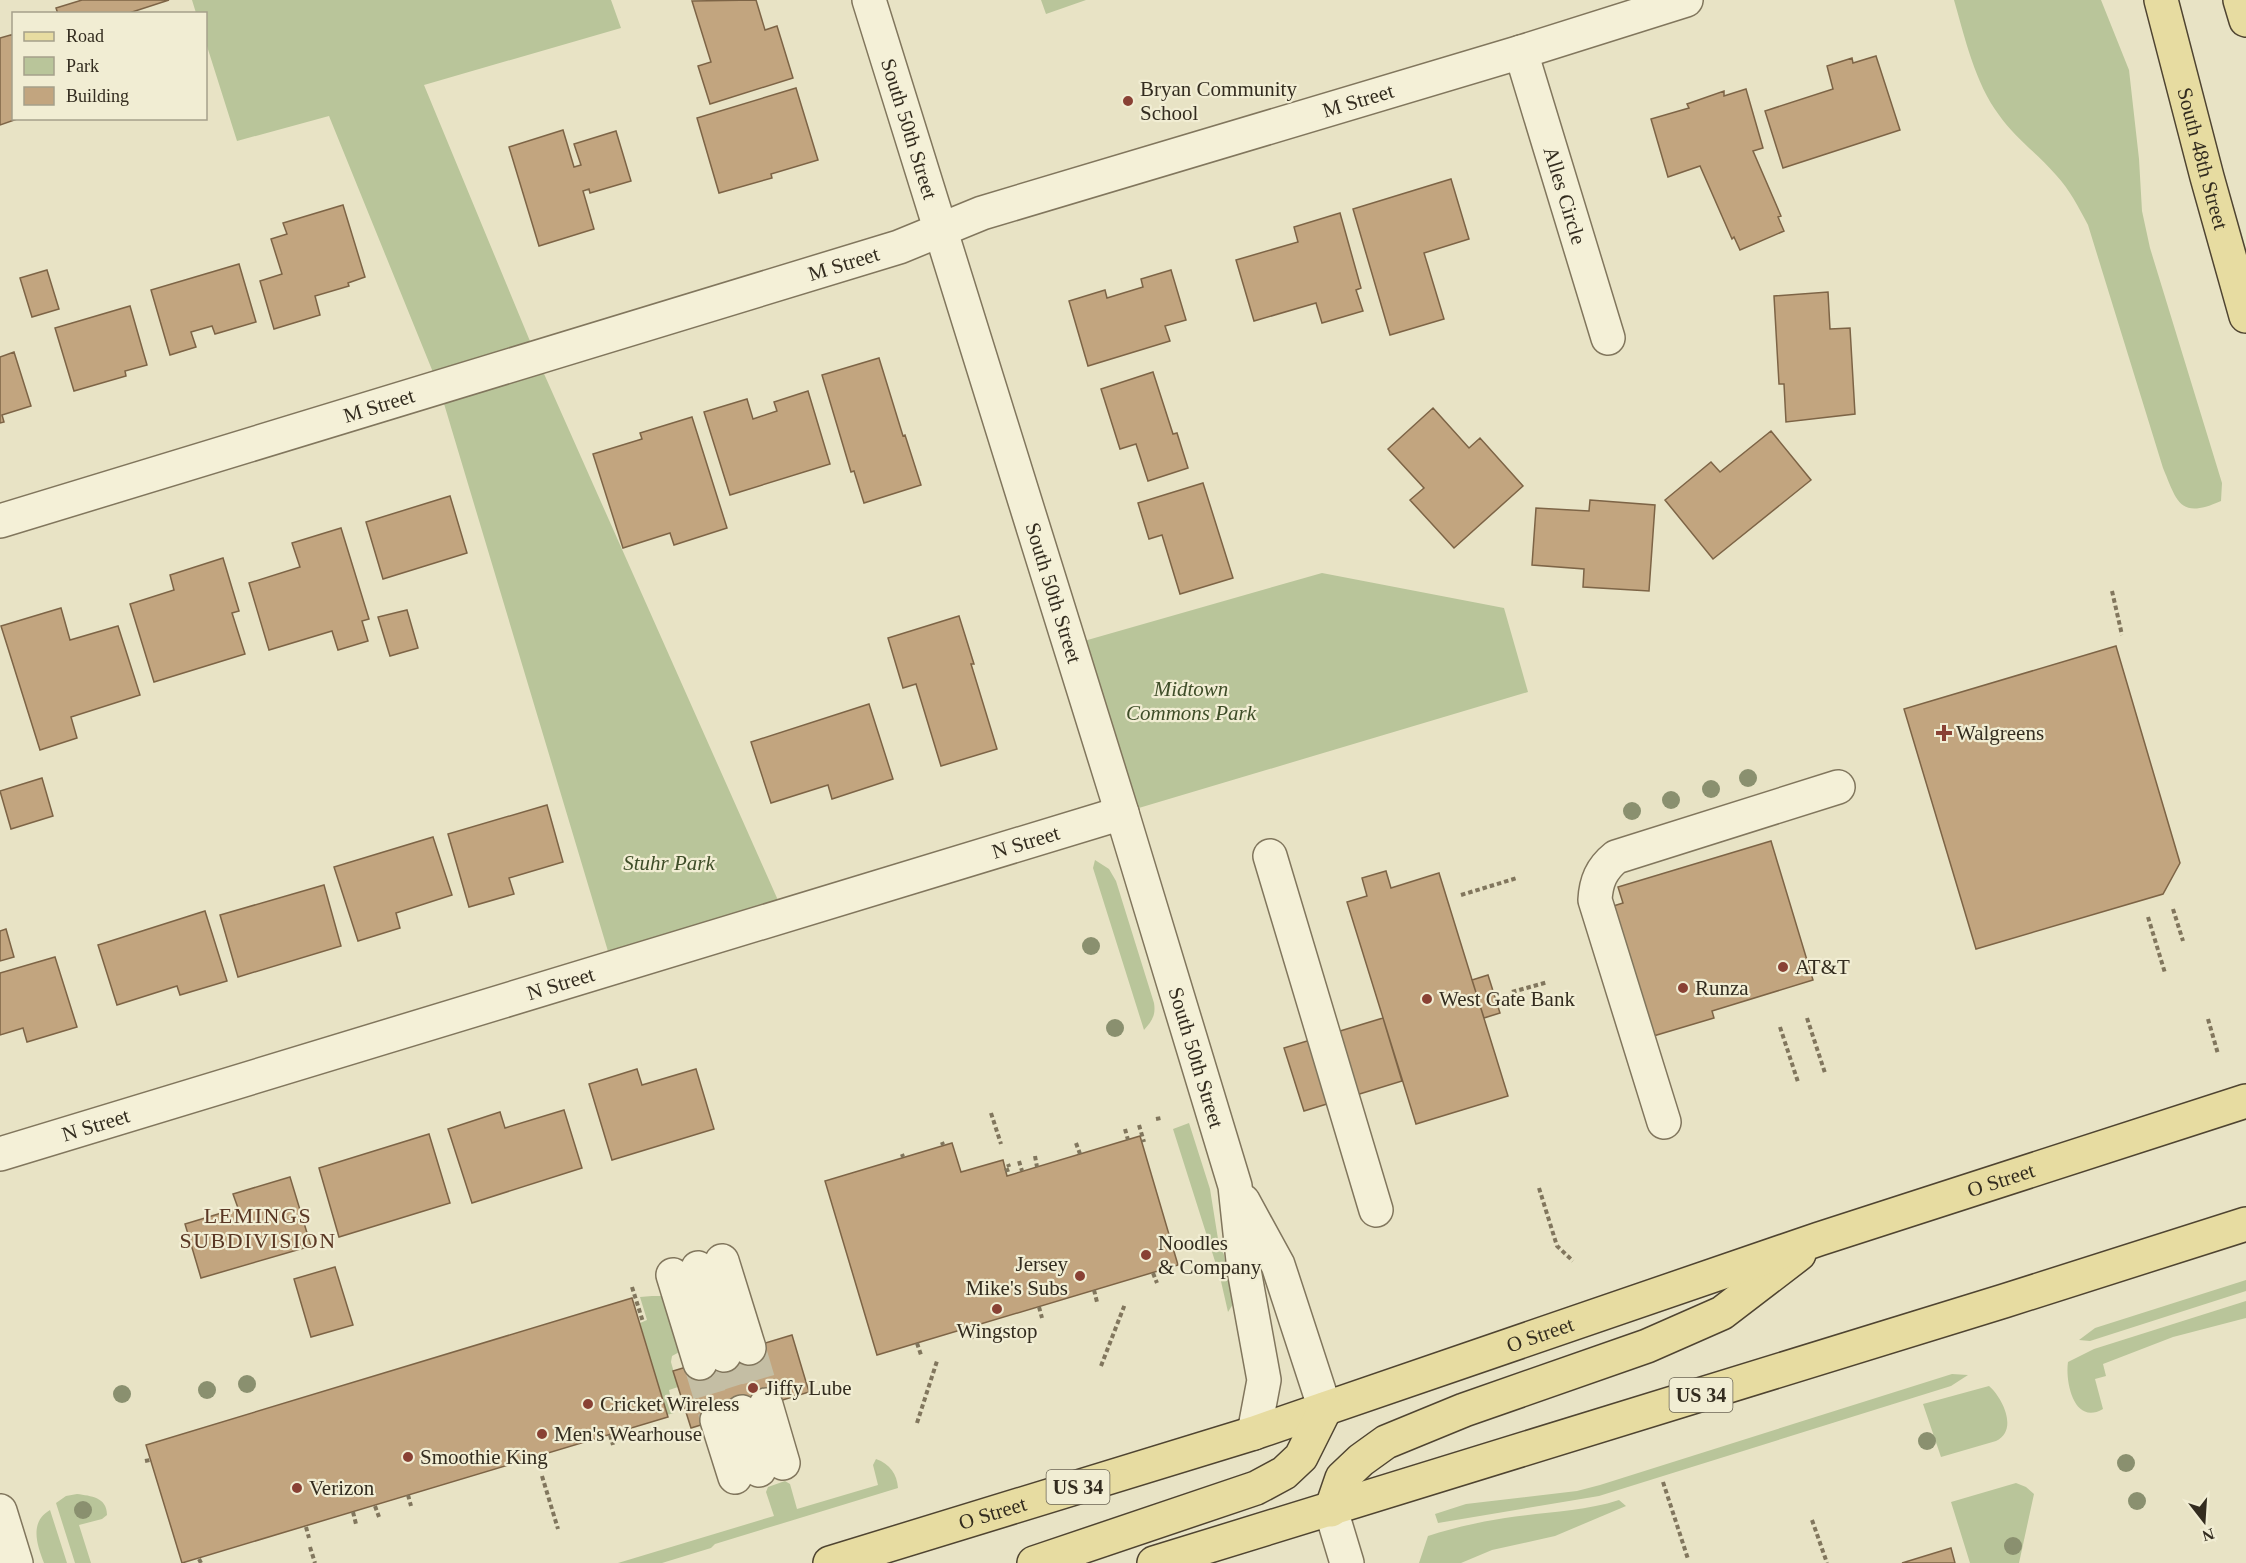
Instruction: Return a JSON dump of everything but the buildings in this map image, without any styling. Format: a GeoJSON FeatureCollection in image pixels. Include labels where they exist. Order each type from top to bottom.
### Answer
{"type":"FeatureCollection","features":[{"type":"Feature","properties":{"kind":"main road","name":"South 48th Street"},"geometry":{"type":"LineString","coordinates":[[2161,0],[2246,316]]}},
{"type":"Feature","properties":{"kind":"main road"},"geometry":{"type":"LineString","coordinates":[[2240,0],[2246,20]]}},
{"type":"Feature","properties":{"kind":"main road","name":"O Street"},"geometry":{"type":"LineString","coordinates":[[830,1563],[1254,1434],[1819,1239],[2246,1101]]}},
{"type":"Feature","properties":{"kind":"main road","name":"US 34"},"geometry":{"type":"LineString","coordinates":[[1154,1563],[1331,1510],[2246,1224]]}},
{"type":"Feature","properties":{"kind":"main road"},"geometry":{"type":"LineString","coordinates":[[1331,1510],[1342,1478],[1361,1460],[1386,1442],[1464,1410],[1647,1346],[1722,1313],[1819,1239]]}},
{"type":"Feature","properties":{"kind":"main road"},"geometry":{"type":"LineString","coordinates":[[1034,1563],[1256,1488],[1284,1473],[1301,1457],[1325,1409]]}},
{"type":"Feature","properties":{"kind":"street","name":"South 50th Street"},"geometry":{"type":"LineString","coordinates":[[869,0],[1122,813],[1235,1186],[1244,1270],[1264,1380],[1254,1434]]}},
{"type":"Feature","properties":{"kind":"street","name":"M Street"},"geometry":{"type":"LineString","coordinates":[[0,521],[888,250],[982,213],[1521,52],[1686,0]]}},
{"type":"Feature","properties":{"kind":"street","name":"Alles Circle"},"geometry":{"type":"LineString","coordinates":[[1521,52],[1608,339]]}},
{"type":"Feature","properties":{"kind":"street"},"geometry":{"type":"LineString","coordinates":[[1664,1122],[1595,900],[1600,876],[1606,865],[1616,857],[1838,787]]}},
{"type":"Feature","properties":{"kind":"street","name":"N Street"},"geometry":{"type":"LineString","coordinates":[[0,1154],[1122,813]]}},
{"type":"Feature","properties":{"kind":"street"},"geometry":{"type":"LineString","coordinates":[[1270,856],[1376,1210]]}},
{"type":"Feature","properties":{"kind":"street","name":"South 50th Street"},"geometry":{"type":"LineString","coordinates":[[1235,1186],[1278,1265],[1325,1409]]}},
{"type":"Feature","properties":{"kind":"street"},"geometry":{"type":"LineString","coordinates":[[724,1355],[698,1268],[724,1355]]}},
{"type":"Feature","properties":{"kind":"street"},"geometry":{"type":"LineString","coordinates":[[759,1470],[742,1412],[759,1470]]}},
{"type":"Feature","properties":{"kind":"street"},"geometry":{"type":"LineString","coordinates":[[1331,1510],[1347,1563]]}},
{"type":"Feature","properties":{"kind":"street"},"geometry":{"type":"LineString","coordinates":[[0,1511],[16,1563]]}},
{"type":"Feature","properties":{"kind":"path"},"geometry":{"type":"LineString","coordinates":[[2112,591],[2122,634]]}},
{"type":"Feature","properties":{"kind":"path"},"geometry":{"type":"LineString","coordinates":[[1461,895],[1517,878]]}},
{"type":"Feature","properties":{"kind":"path"},"geometry":{"type":"LineString","coordinates":[[2173,909],[2183,941]]}},
{"type":"Feature","properties":{"kind":"path"},"geometry":{"type":"LineString","coordinates":[[2148,917],[2165,973]]}},
{"type":"Feature","properties":{"kind":"path"},"geometry":{"type":"LineString","coordinates":[[1512,992],[1548,982]]}},
{"type":"Feature","properties":{"kind":"path"},"geometry":{"type":"LineString","coordinates":[[1807,1018],[1825,1073]]}},
{"type":"Feature","properties":{"kind":"path"},"geometry":{"type":"LineString","coordinates":[[2208,1019],[2218,1054]]}},
{"type":"Feature","properties":{"kind":"path"},"geometry":{"type":"LineString","coordinates":[[1780,1027],[1797,1082]]}},
{"type":"Feature","properties":{"kind":"path"},"geometry":{"type":"LineString","coordinates":[[991,1113],[1002,1144]]}},
{"type":"Feature","properties":{"kind":"path"},"geometry":{"type":"LineString","coordinates":[[1139,1125],[1144,1142]]}},
{"type":"Feature","properties":{"kind":"path"},"geometry":{"type":"LineString","coordinates":[[1125,1130],[1128,1140]]}},
{"type":"Feature","properties":{"kind":"path"},"geometry":{"type":"LineString","coordinates":[[1076,1143],[1080,1154]]}},
{"type":"Feature","properties":{"kind":"path"},"geometry":{"type":"LineString","coordinates":[[1035,1156],[1037,1167]]}},
{"type":"Feature","properties":{"kind":"path"},"geometry":{"type":"LineString","coordinates":[[1019,1161],[1022,1171]]}},
{"type":"Feature","properties":{"kind":"path"},"geometry":{"type":"LineString","coordinates":[[1005,1171],[1010,1169],[1008,1164]]}},
{"type":"Feature","properties":{"kind":"path"},"geometry":{"type":"LineString","coordinates":[[1539,1188],[1557,1246],[1573,1261]]}},
{"type":"Feature","properties":{"kind":"path"},"geometry":{"type":"LineString","coordinates":[[1154,1273],[1157,1283]]}},
{"type":"Feature","properties":{"kind":"path"},"geometry":{"type":"LineString","coordinates":[[632,1287],[643,1322]]}},
{"type":"Feature","properties":{"kind":"path"},"geometry":{"type":"LineString","coordinates":[[1094,1290],[1097,1302]]}},
{"type":"Feature","properties":{"kind":"path"},"geometry":{"type":"LineString","coordinates":[[1101,1366],[1125,1304]]}},
{"type":"Feature","properties":{"kind":"path"},"geometry":{"type":"LineString","coordinates":[[1039,1307],[1042,1318]]}},
{"type":"Feature","properties":{"kind":"path"},"geometry":{"type":"LineString","coordinates":[[968,1328],[972,1340]]}},
{"type":"Feature","properties":{"kind":"path"},"geometry":{"type":"LineString","coordinates":[[917,1343],[921,1355]]}},
{"type":"Feature","properties":{"kind":"path"},"geometry":{"type":"LineString","coordinates":[[917,1423],[937,1361]]}},
{"type":"Feature","properties":{"kind":"path"},"geometry":{"type":"LineString","coordinates":[[627,1430],[630,1439]]}},
{"type":"Feature","properties":{"kind":"path"},"geometry":{"type":"LineString","coordinates":[[610,1435],[613,1444]]}},
{"type":"Feature","properties":{"kind":"path"},"geometry":{"type":"LineString","coordinates":[[540,1456],[544,1466]]}},
{"type":"Feature","properties":{"kind":"path"},"geometry":{"type":"LineString","coordinates":[[542,1476],[558,1529]]}},
{"type":"Feature","properties":{"kind":"path"},"geometry":{"type":"LineString","coordinates":[[1663,1482],[1688,1559]]}},
{"type":"Feature","properties":{"kind":"path"},"geometry":{"type":"LineString","coordinates":[[408,1495],[411,1506]]}},
{"type":"Feature","properties":{"kind":"path"},"geometry":{"type":"LineString","coordinates":[[375,1506],[379,1517]]}},
{"type":"Feature","properties":{"kind":"path"},"geometry":{"type":"LineString","coordinates":[[353,1512],[356,1524]]}},
{"type":"Feature","properties":{"kind":"path"},"geometry":{"type":"LineString","coordinates":[[1812,1520],[1827,1563]]}},
{"type":"Feature","properties":{"kind":"path"},"geometry":{"type":"LineString","coordinates":[[306,1527],[309,1538]]}},
{"type":"Feature","properties":{"kind":"path"},"geometry":{"type":"LineString","coordinates":[[310,1547],[315,1563]]}},
{"type":"Feature","properties":{"kind":"green space","name":"Stuhr Park"},"geometry":{"type":"Polygon","coordinates":[[[192,0],[611,0],[621,28],[424,85],[537,358],[785,916],[613,968],[439,387],[329,116],[237,141],[207,46],[207,12],[196,12],[192,0]]]}},
{"type":"Feature","properties":{"kind":"green space"},"geometry":{"type":"Polygon","coordinates":[[[1041,0],[1086,0],[1046,14],[1041,0]]]}},
{"type":"Feature","properties":{"kind":"green space"},"geometry":{"type":"Polygon","coordinates":[[[1954,0],[2101,0],[2129,70],[2142,211],[2150,248],[2222,483],[2221,501],[2207,506],[2188,508],[2176,498],[2163,468],[2088,225],[2061,181],[2012,131],[1983,89],[1954,0]]]}},
{"type":"Feature","properties":{"kind":"green space","name":"Midtown Commons Park"},"geometry":{"type":"Polygon","coordinates":[[[1322,573],[1504,608],[1528,692],[1122,813],[1070,645],[1322,573]]]}},
{"type":"Feature","properties":{"kind":"green space"},"geometry":{"type":"Polygon","coordinates":[[[1095,860],[1109,869],[1116,881],[1154,1003],[1153,1018],[1144,1030],[1093,868],[1095,860]]]}},
{"type":"Feature","properties":{"kind":"green space"},"geometry":{"type":"Polygon","coordinates":[[[1189,1123],[1210,1189],[1218,1239],[1236,1303],[1228,1312],[1220,1277],[1173,1129],[1189,1123]]]}},
{"type":"Feature","properties":{"kind":"green space"},"geometry":{"type":"Polygon","coordinates":[[[2246,1280],[2246,1291],[2090,1341],[2079,1340],[2095,1328],[2246,1280]]]}},
{"type":"Feature","properties":{"kind":"green space"},"geometry":{"type":"Polygon","coordinates":[[[663,1296],[685,1349],[672,1356],[671,1362],[678,1387],[669,1390],[674,1413],[667,1415],[640,1323],[647,1320],[640,1297],[663,1296]]]}},
{"type":"Feature","properties":{"kind":"green space"},"geometry":{"type":"Polygon","coordinates":[[[2246,1301],[2246,1318],[2173,1337],[2103,1364],[2106,1376],[2095,1379],[2103,1409],[2093,1413],[2085,1412],[2078,1407],[2070,1390],[2068,1362],[2094,1349],[2246,1301]]]}},
{"type":"Feature","properties":{"kind":"green space"},"geometry":{"type":"Polygon","coordinates":[[[1952,1374],[1968,1375],[1951,1386],[1599,1496],[1438,1523],[1435,1514],[1466,1504],[1577,1491],[1600,1485],[1952,1374]]]}},
{"type":"Feature","properties":{"kind":"green space"},"geometry":{"type":"Polygon","coordinates":[[[1989,1386],[1999,1398],[2006,1414],[2007,1422],[2003,1436],[1996,1441],[1941,1457],[1923,1404],[1989,1386]]]}},
{"type":"Feature","properties":{"kind":"green space"},"geometry":{"type":"Polygon","coordinates":[[[876,1459],[892,1470],[898,1488],[715,1544],[711,1548],[662,1563],[618,1563],[774,1516],[766,1492],[768,1487],[785,1481],[790,1484],[797,1509],[878,1485],[873,1465],[876,1459]]]}},
{"type":"Feature","properties":{"kind":"green space"},"geometry":{"type":"Polygon","coordinates":[[[2016,1483],[2026,1487],[2034,1494],[2019,1563],[1970,1563],[1951,1502],[2016,1483]]]}},
{"type":"Feature","properties":{"kind":"green space"},"geometry":{"type":"Polygon","coordinates":[[[77,1494],[97,1498],[106,1509],[107,1515],[102,1519],[79,1525],[91,1563],[75,1563],[56,1503],[66,1496],[77,1494]]]}},
{"type":"Feature","properties":{"kind":"green space"},"geometry":{"type":"Polygon","coordinates":[[[1619,1500],[1626,1506],[1555,1536],[1492,1550],[1461,1563],[1419,1563],[1428,1536],[1486,1521],[1577,1509],[1619,1500]]]}},
{"type":"Feature","properties":{"kind":"green space"},"geometry":{"type":"Polygon","coordinates":[[[50,1510],[67,1563],[44,1563],[39,1549],[37,1527],[43,1515],[50,1510]]]}},
{"type":"Feature","properties":{"kind":"tunnel"},"geometry":{"type":"LineString","coordinates":[[749,1348],[766,1405]]}},
{"type":"Feature","properties":{"kind":"tunnel"},"geometry":{"type":"LineString","coordinates":[[724,1355],[742,1412]]}},
{"type":"Feature","properties":{"kind":"tunnel"},"geometry":{"type":"LineString","coordinates":[[700,1363],[717,1420]]}},
{"type":"Feature","properties":{"kind":"place","name":"Bryan Community School"},"geometry":{"type":"Point","coordinates":[1128,101]}},
{"type":"Feature","properties":{"kind":"place","name":"Walgreens"},"geometry":{"type":"Point","coordinates":[1944,733]}},
{"type":"Feature","properties":{"kind":"place","name":"AT&T"},"geometry":{"type":"Point","coordinates":[1783,967]}},
{"type":"Feature","properties":{"kind":"place","name":"Runza"},"geometry":{"type":"Point","coordinates":[1683,988]}},
{"type":"Feature","properties":{"kind":"place","name":"West Gate Bank"},"geometry":{"type":"Point","coordinates":[1427,999]}},
{"type":"Feature","properties":{"kind":"place","name":"Noodles & Company"},"geometry":{"type":"Point","coordinates":[1146,1255]}},
{"type":"Feature","properties":{"kind":"place","name":"Jersey Mike's Subs"},"geometry":{"type":"Point","coordinates":[1080,1276]}},
{"type":"Feature","properties":{"kind":"place","name":"Wingstop"},"geometry":{"type":"Point","coordinates":[997,1309]}},
{"type":"Feature","properties":{"kind":"place","name":"Jiffy Lube"},"geometry":{"type":"Point","coordinates":[753,1388]}},
{"type":"Feature","properties":{"kind":"place","name":"Cricket Wireless"},"geometry":{"type":"Point","coordinates":[588,1404]}},
{"type":"Feature","properties":{"kind":"place","name":"Men's Wearhouse"},"geometry":{"type":"Point","coordinates":[542,1434]}},
{"type":"Feature","properties":{"kind":"place","name":"Smoothie King"},"geometry":{"type":"Point","coordinates":[408,1457]}},
{"type":"Feature","properties":{"kind":"place","name":"Verizon"},"geometry":{"type":"Point","coordinates":[297,1488]}},
{"type":"Feature","properties":{"kind":"district","name":"LEMINGS SUBDIVISION"},"geometry":{"type":"Point","coordinates":[258,1228]}}]}
